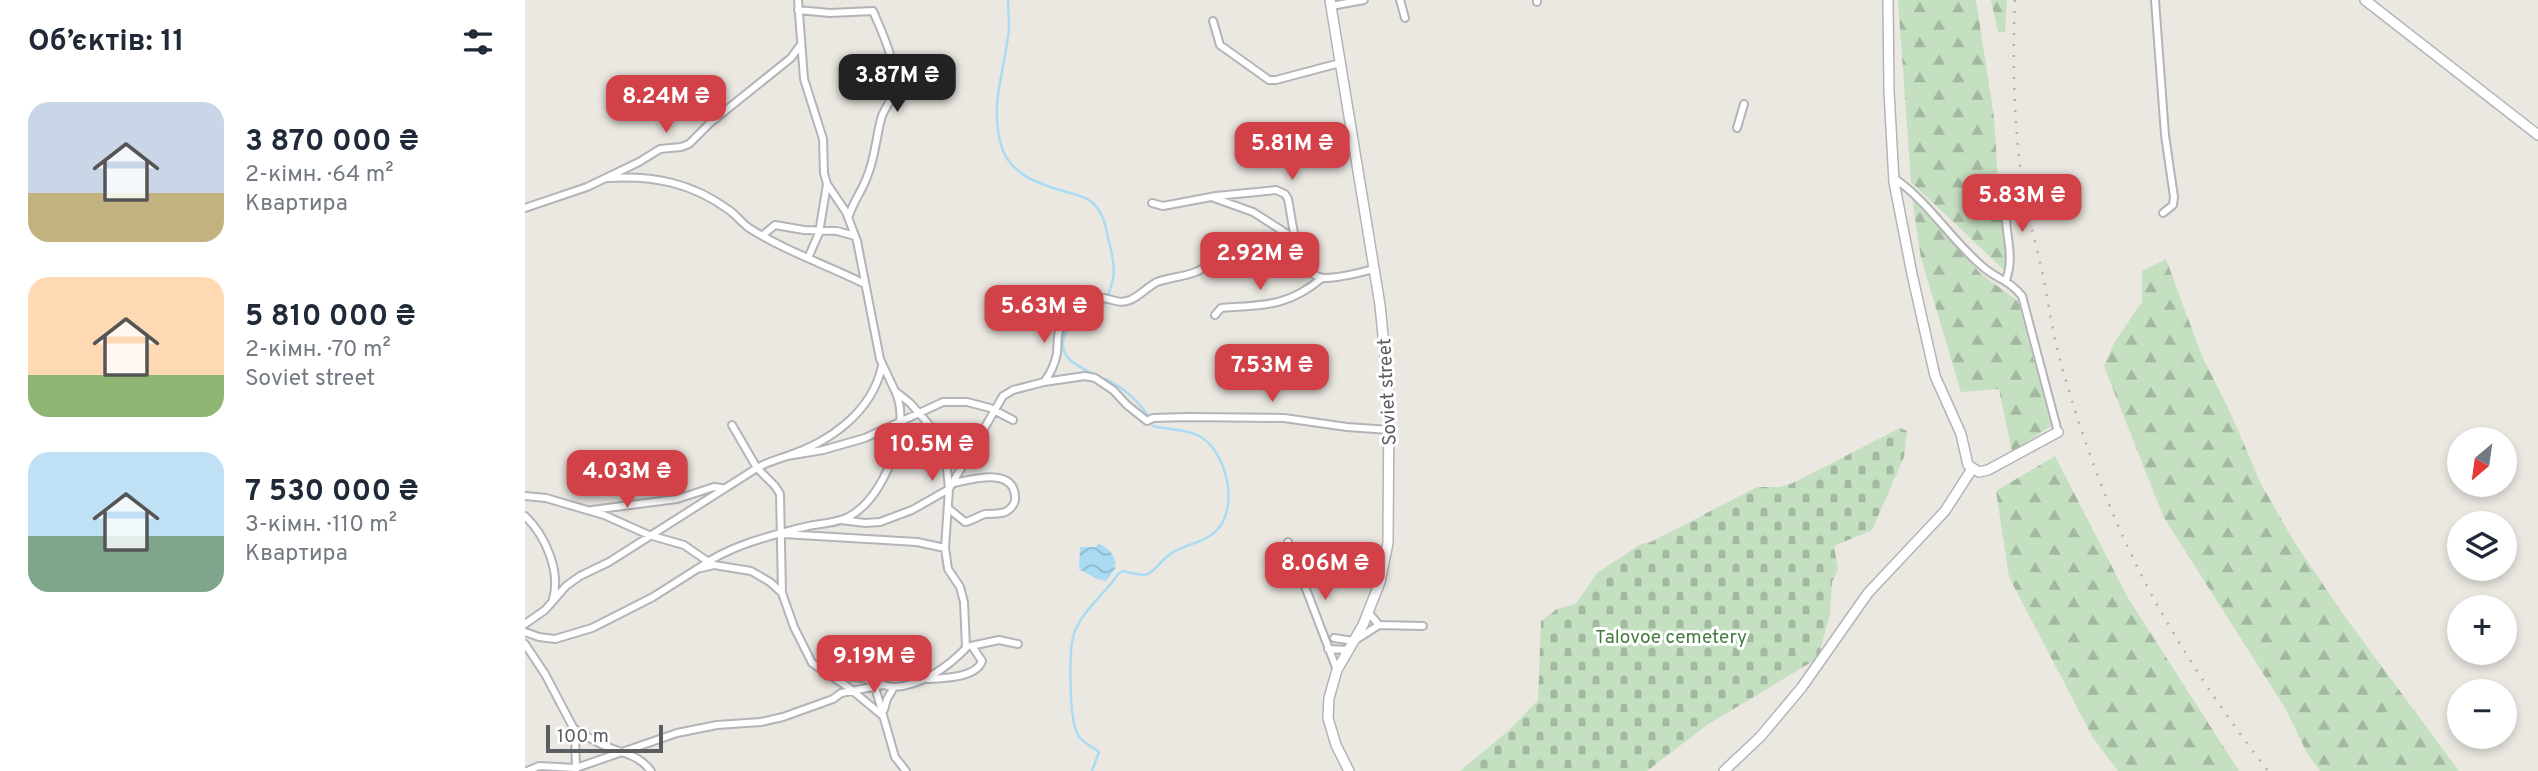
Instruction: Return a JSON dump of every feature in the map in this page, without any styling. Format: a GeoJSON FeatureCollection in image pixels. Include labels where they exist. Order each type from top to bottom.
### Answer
{"type":"FeatureCollection","features":[{"type":"Feature","properties":{"kind":"main road"},"geometry":{"type":"LineString","coordinates":[[1888,0],[1894,178],[1935,376],[1961,434],[1968,465],[1979,472],[1988,470],[2058,432]]}},
{"type":"Feature","properties":{"kind":"main road"},"geometry":{"type":"LineString","coordinates":[[2365,0],[2442,63],[2538,135]]}},
{"type":"Feature","properties":{"kind":"main road","name":"Soviet street"},"geometry":{"type":"LineString","coordinates":[[1330,3],[1383,329],[1390,430],[1388,543],[1380,582],[1369,612],[1337,670],[1329,698],[1328,718],[1336,745],[1349,771]]}},
{"type":"Feature","properties":{"kind":"main road"},"geometry":{"type":"LineString","coordinates":[[1724,771],[1761,736],[1803,687],[1868,593],[1945,511],[1972,469]]}},
{"type":"Feature","properties":{"kind":"street"},"geometry":{"type":"LineString","coordinates":[[798,0],[804,79],[823,139],[824,173],[827,184],[848,218],[855,236],[882,364],[899,401],[901,422],[893,457],[886,473],[862,507],[841,520]]}},
{"type":"Feature","properties":{"kind":"street"},"geometry":{"type":"LineString","coordinates":[[1330,3],[1364,0]]}},
{"type":"Feature","properties":{"kind":"street"},"geometry":{"type":"LineString","coordinates":[[1400,0],[1405,18]]}},
{"type":"Feature","properties":{"kind":"street"},"geometry":{"type":"LineString","coordinates":[[2155,0],[2165,135],[2174,197],[2173,205],[2162,213]]}},
{"type":"Feature","properties":{"kind":"street"},"geometry":{"type":"LineString","coordinates":[[798,10],[830,13],[873,11],[890,56],[894,84],[891,100],[880,120],[874,156],[867,177],[853,202],[848,218]]}},
{"type":"Feature","properties":{"kind":"street"},"geometry":{"type":"LineString","coordinates":[[1213,21],[1220,46],[1269,80],[1340,63]]}},
{"type":"Feature","properties":{"kind":"street"},"geometry":{"type":"LineString","coordinates":[[525,208],[587,187],[660,149],[681,148],[689,144],[710,123],[791,58],[800,45]]}},
{"type":"Feature","properties":{"kind":"street"},"geometry":{"type":"LineString","coordinates":[[1737,128],[1744,104]]}},
{"type":"Feature","properties":{"kind":"street"},"geometry":{"type":"LineString","coordinates":[[605,178],[683,184],[731,211],[746,227],[865,284]]}},
{"type":"Feature","properties":{"kind":"street"},"geometry":{"type":"LineString","coordinates":[[1894,178],[1913,191],[1983,267],[2016,289],[2025,303],[2058,432]]}},
{"type":"Feature","properties":{"kind":"street"},"geometry":{"type":"LineString","coordinates":[[808,258],[820,231],[827,184]]}},
{"type":"Feature","properties":{"kind":"street"},"geometry":{"type":"LineString","coordinates":[[2004,185],[2011,246],[2006,280]]}},
{"type":"Feature","properties":{"kind":"street"},"geometry":{"type":"LineString","coordinates":[[1153,203],[1163,206],[1276,190],[1285,194],[1288,199],[1303,263],[1311,273],[1322,278]]}},
{"type":"Feature","properties":{"kind":"street"},"geometry":{"type":"LineString","coordinates":[[1211,198],[1253,212],[1297,240]]}},
{"type":"Feature","properties":{"kind":"street"},"geometry":{"type":"LineString","coordinates":[[763,235],[775,225],[837,231],[855,236]]}},
{"type":"Feature","properties":{"kind":"street"},"geometry":{"type":"LineString","coordinates":[[1044,382],[1054,365],[1058,332],[1062,324],[1095,299],[1122,302],[1132,299],[1154,283],[1197,271],[1230,251],[1259,241],[1288,237],[1297,240]]}},
{"type":"Feature","properties":{"kind":"street"},"geometry":{"type":"LineString","coordinates":[[1215,316],[1221,309],[1283,302],[1302,293],[1322,278],[1374,269]]}},
{"type":"Feature","properties":{"kind":"street"},"geometry":{"type":"LineString","coordinates":[[787,456],[831,434],[857,414],[874,391],[882,364]]}},
{"type":"Feature","properties":{"kind":"street"},"geometry":{"type":"LineString","coordinates":[[525,632],[555,639],[592,628],[653,597],[697,569],[748,544],[800,528],[841,520],[880,522],[912,510],[949,489],[954,483],[1003,396],[1013,390],[1044,382],[1074,376],[1095,379],[1114,390],[1126,405],[1150,419],[1284,418],[1390,430]]}},
{"type":"Feature","properties":{"kind":"street"},"geometry":{"type":"LineString","coordinates":[[825,672],[894,687],[923,679],[963,674],[980,667],[982,661],[969,647],[964,602],[960,587],[949,569],[945,548],[949,489],[945,449],[939,437],[895,391]]}},
{"type":"Feature","properties":{"kind":"street"},"geometry":{"type":"LineString","coordinates":[[525,624],[532,621],[566,586],[580,576],[609,562],[769,461],[842,445],[901,422],[943,401],[967,402],[1013,420]]}},
{"type":"Feature","properties":{"kind":"street"},"geometry":{"type":"LineString","coordinates":[[731,425],[757,468],[780,495],[782,593],[804,649],[812,663],[852,690],[883,716]]}},
{"type":"Feature","properties":{"kind":"street"},"geometry":{"type":"LineString","coordinates":[[949,509],[965,522],[983,514],[1007,511],[1014,503],[1016,494],[1010,484],[1001,477],[991,476],[954,483]]}},
{"type":"Feature","properties":{"kind":"street"},"geometry":{"type":"LineString","coordinates":[[588,511],[677,499],[714,487],[724,488]]}},
{"type":"Feature","properties":{"kind":"street"},"geometry":{"type":"LineString","coordinates":[[525,496],[545,498],[588,511],[649,535],[684,545],[711,563],[751,571],[782,593]]}},
{"type":"Feature","properties":{"kind":"street"},"geometry":{"type":"LineString","coordinates":[[525,516],[537,527],[549,553],[556,591],[553,601]]}},
{"type":"Feature","properties":{"kind":"street"},"geometry":{"type":"LineString","coordinates":[[781,534],[917,542],[945,548]]}},
{"type":"Feature","properties":{"kind":"street"},"geometry":{"type":"LineString","coordinates":[[1288,542],[1337,670]]}},
{"type":"Feature","properties":{"kind":"street"},"geometry":{"type":"LineString","coordinates":[[1369,612],[1379,625]]}},
{"type":"Feature","properties":{"kind":"street"},"geometry":{"type":"LineString","coordinates":[[1328,649],[1352,645],[1379,625],[1423,626]]}},
{"type":"Feature","properties":{"kind":"street"},"geometry":{"type":"LineString","coordinates":[[1334,638],[1352,645]]}},
{"type":"Feature","properties":{"kind":"street"},"geometry":{"type":"LineString","coordinates":[[923,679],[940,671],[969,647],[999,640],[1018,644]]}},
{"type":"Feature","properties":{"kind":"street"},"geometry":{"type":"LineString","coordinates":[[525,644],[545,674],[573,728],[576,769]]}},
{"type":"Feature","properties":{"kind":"street"},"geometry":{"type":"LineString","coordinates":[[867,679],[875,687],[895,757],[906,771]]}},
{"type":"Feature","properties":{"kind":"street"},"geometry":{"type":"LineString","coordinates":[[527,771],[539,766],[576,769],[677,733],[783,717],[852,690],[883,685]]}},
{"type":"Feature","properties":{"kind":"street"},"geometry":{"type":"LineString","coordinates":[[883,716],[887,699],[894,687]]}},
{"type":"Feature","properties":{"kind":"street"},"geometry":{"type":"LineString","coordinates":[[573,728],[588,738],[644,762],[651,771]]}},
{"type":"Feature","properties":{"kind":"green space"},"geometry":{"type":"Polygon","coordinates":[[[1898,0],[1976,0],[1994,117],[2000,213],[2007,258],[2005,271],[1911,182],[1898,0]]]}},
{"type":"Feature","properties":{"kind":"green space"},"geometry":{"type":"Polygon","coordinates":[[[1991,0],[2007,0],[2005,32],[1998,32],[1991,0]]]}},
{"type":"Feature","properties":{"kind":"green space"},"geometry":{"type":"Polygon","coordinates":[[[1912,198],[1981,274],[2018,301],[2051,426],[2012,452],[1999,389],[1961,392],[1921,258],[1912,198]]]}},
{"type":"Feature","properties":{"kind":"green space"},"geometry":{"type":"Polygon","coordinates":[[[2166,259],[2202,356],[2261,484],[2295,543],[2343,614],[2459,771],[2320,771],[2307,753],[2285,708],[2163,516],[2104,366],[2114,343],[2142,302],[2142,271],[2166,259]]]}},
{"type":"Feature","properties":{"kind":"green space","name":"Talovoe cemetery"},"geometry":{"type":"Polygon","coordinates":[[[1900,428],[1907,431],[1904,457],[1872,530],[1834,546],[1838,569],[1832,582],[1830,614],[1818,658],[1707,725],[1647,771],[1460,771],[1508,731],[1538,700],[1541,621],[1557,609],[1576,604],[1597,573],[1641,544],[1651,542],[1757,487],[1780,487],[1793,483],[1900,428]]]}},
{"type":"Feature","properties":{"kind":"green space"},"geometry":{"type":"Polygon","coordinates":[[[2055,456],[2128,598],[2239,771],[2118,771],[2093,738],[2009,577],[1996,491],[2055,456]]]}},
{"type":"Feature","properties":{"kind":"water"},"geometry":{"type":"Polygon","coordinates":[[[1098,543],[1110,551],[1116,563],[1113,567],[1116,568],[1106,581],[1079,569],[1080,547],[1096,547],[1098,543]]]}},
{"type":"Feature","properties":{"kind":"waterway"},"geometry":{"type":"LineString","coordinates":[[1008,0],[1009,27],[997,101],[998,132],[1002,148],[1013,166],[1021,173],[1049,187],[1083,197],[1094,204],[1105,222],[1113,260],[1113,281],[1104,304],[1100,303],[1092,313],[1070,326],[1063,342],[1064,352],[1078,366],[1129,394],[1143,408],[1153,426],[1201,437],[1218,455],[1227,481],[1224,520],[1212,535],[1175,551],[1151,573],[1141,575],[1123,571],[1118,574],[1075,631],[1071,700],[1075,727],[1080,738],[1099,752],[1092,771]]}},
{"type":"Feature","properties":{"kind":"railway"},"geometry":{"type":"LineString","coordinates":[[2015,0],[2015,101],[2025,201],[2058,353],[2081,428],[2116,521],[2159,608],[2211,691],[2268,771]]}}]}
